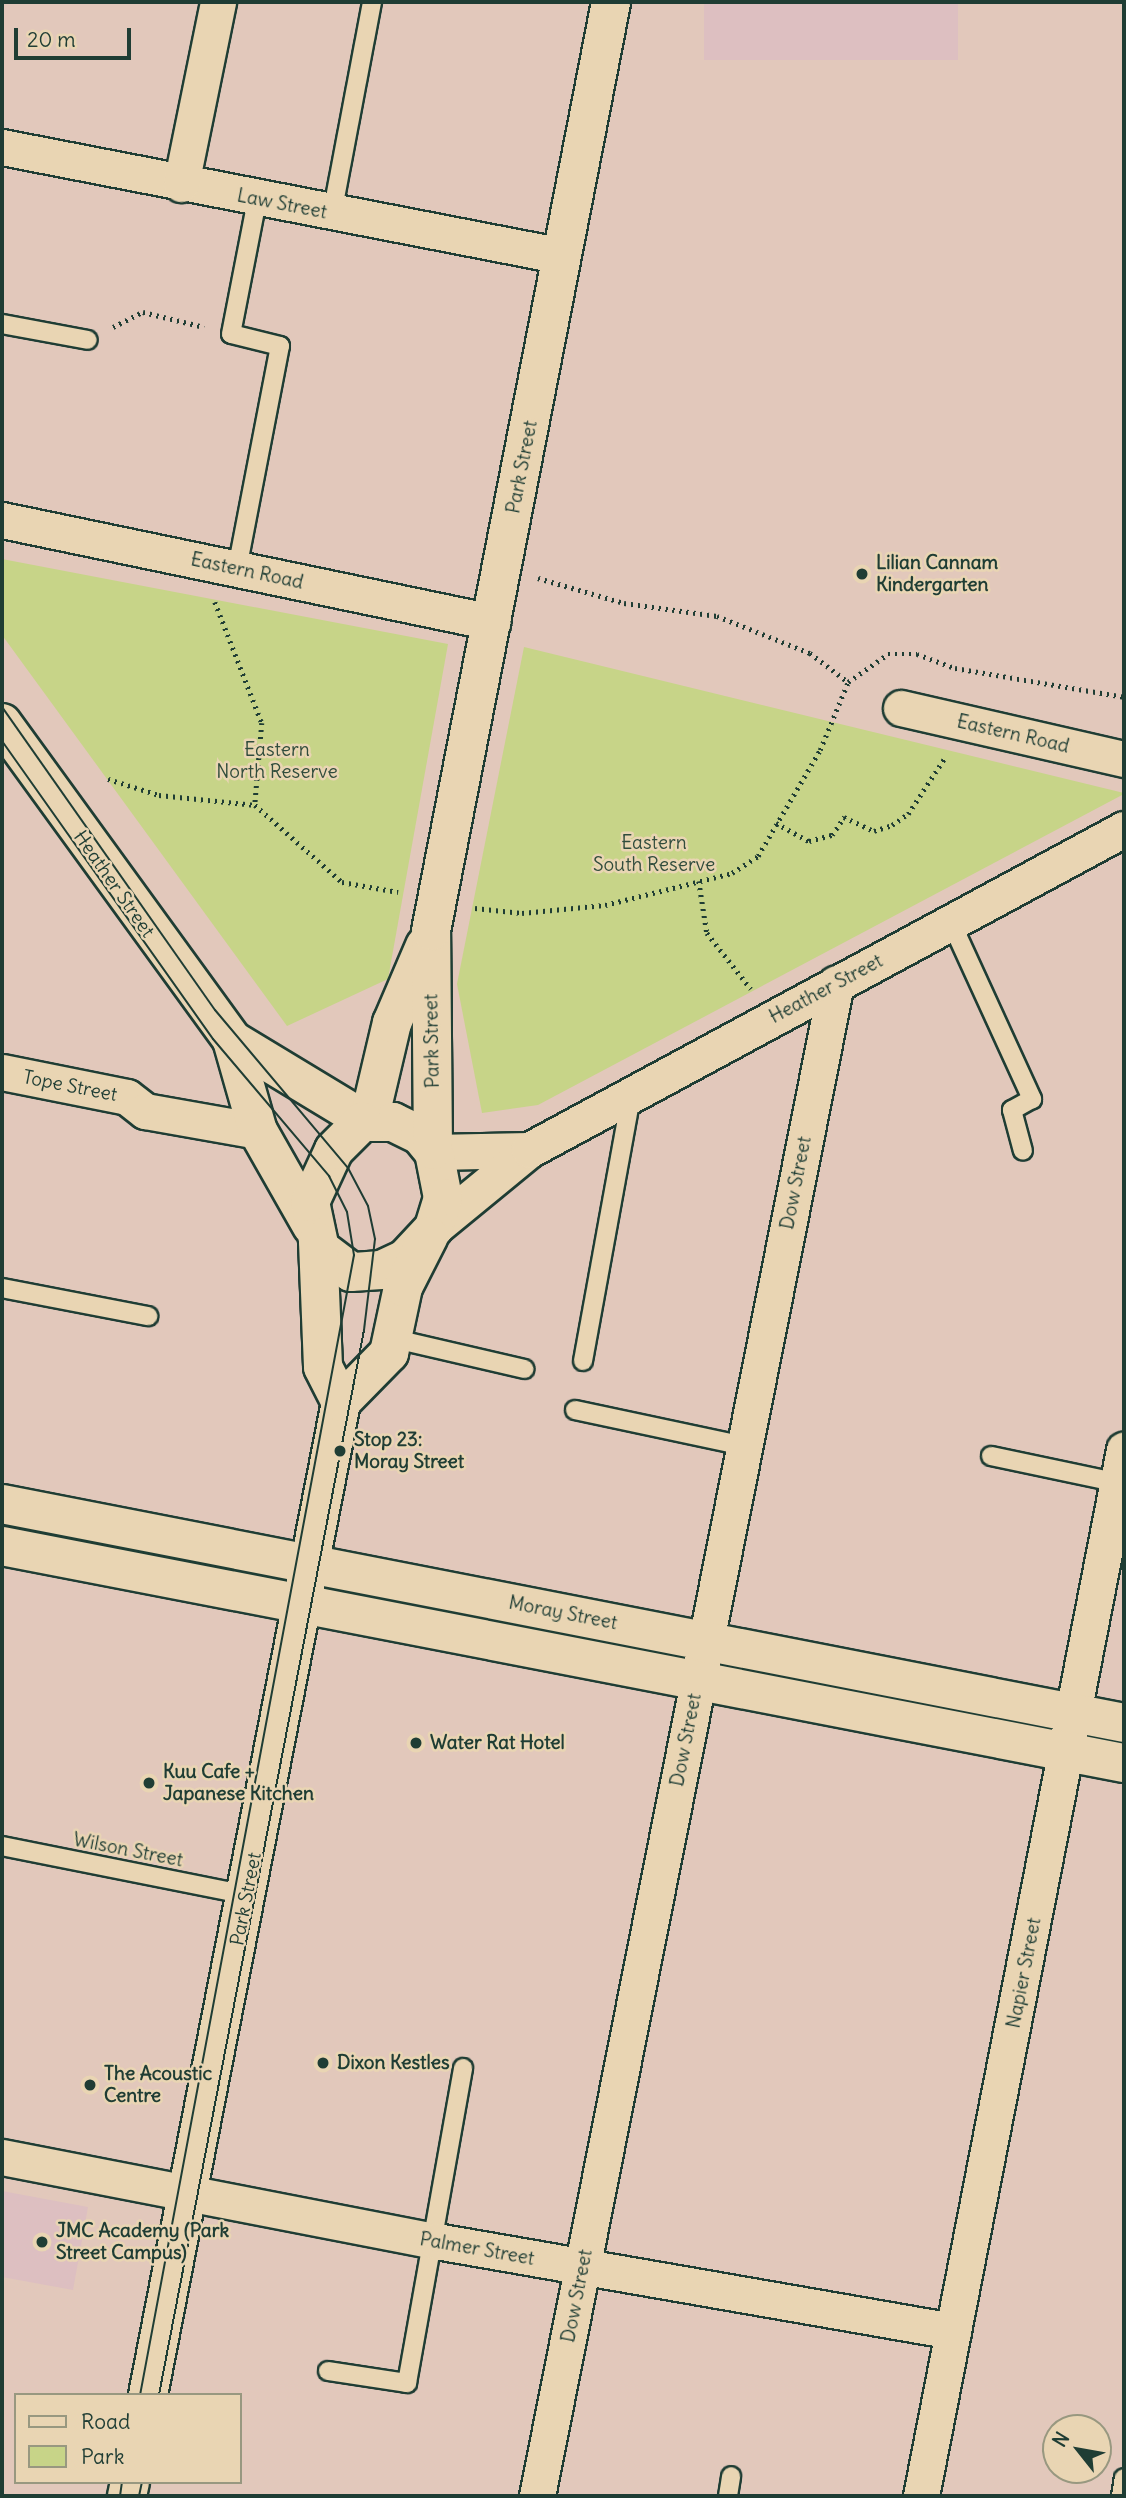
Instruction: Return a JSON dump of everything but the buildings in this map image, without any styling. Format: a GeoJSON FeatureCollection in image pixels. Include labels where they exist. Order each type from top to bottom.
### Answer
{"type":"FeatureCollection","features":[{"type":"Feature","properties":{"kind":"street"},"geometry":{"type":"LineString","coordinates":[[181,184],[218,2]]}},
{"type":"Feature","properties":{"kind":"street","name":"Park Street"},"geometry":{"type":"LineString","coordinates":[[433,1151],[431,931],[611,2]]}},
{"type":"Feature","properties":{"kind":"street","name":"Law Street"},"geometry":{"type":"LineString","coordinates":[[2,148],[257,200],[563,256]]}},
{"type":"Feature","properties":{"kind":"street","name":"Eastern Road"},"geometry":{"type":"LineString","coordinates":[[2,520],[492,622]]}},
{"type":"Feature","properties":{"kind":"street","name":"Eastern Road"},"geometry":{"type":"LineString","coordinates":[[901,708],[1124,759]]}},
{"type":"Feature","properties":{"kind":"street","name":"Heather Street"},"geometry":{"type":"LineString","coordinates":[[2,723],[232,1040],[258,1131],[315,1234]]}},
{"type":"Feature","properties":{"kind":"street","name":"Heather Street"},"geometry":{"type":"LineString","coordinates":[[431,1232],[529,1150],[1124,829]]}},
{"type":"Feature","properties":{"kind":"street","name":"Park Street"},"geometry":{"type":"LineString","coordinates":[[367,1120],[392,1023],[431,931]]}},
{"type":"Feature","properties":{"kind":"street","name":"Dow Street"},"geometry":{"type":"LineString","coordinates":[[537,2496],[835,983]]}},
{"type":"Feature","properties":{"kind":"street","name":"Heather Street"},"geometry":{"type":"LineString","coordinates":[[232,1040],[367,1120]]}},
{"type":"Feature","properties":{"kind":"street","name":"Tope Street"},"geometry":{"type":"LineString","coordinates":[[2,1072],[127,1097],[145,1111],[258,1131]]}},
{"type":"Feature","properties":{"kind":"street"},"geometry":{"type":"LineString","coordinates":[[367,1120],[408,1128],[433,1151],[443,1192],[431,1232],[403,1287],[388,1353],[341,1402],[323,1367],[315,1234],[310,1202],[323,1168],[348,1132],[367,1120]]}},
{"type":"Feature","properties":{"kind":"street","name":"Heather Street"},"geometry":{"type":"LineString","coordinates":[[433,1151],[529,1150]]}},
{"type":"Feature","properties":{"kind":"street"},"geometry":{"type":"LineString","coordinates":[[315,1234],[336,1267],[362,1272],[398,1263],[431,1232]]}},
{"type":"Feature","properties":{"kind":"street","name":"Park Street"},"geometry":{"type":"LineString","coordinates":[[148,2393],[190,2194],[341,1402]]}},
{"type":"Feature","properties":{"kind":"street","name":"Napier Street"},"geometry":{"type":"LineString","coordinates":[[921,2496],[1122,1473]]}},
{"type":"Feature","properties":{"kind":"street","name":"Moray Street"},"geometry":{"type":"LineString","coordinates":[[2,1504],[1124,1723]]}},
{"type":"Feature","properties":{"kind":"street"},"geometry":{"type":"LineString","coordinates":[[2,1546],[1124,1763]]}},
{"type":"Feature","properties":{"kind":"street","name":"Palmer Street"},"geometry":{"type":"LineString","coordinates":[[2,2157],[582,2268],[953,2331]]}},
{"type":"Feature","properties":{"kind":"lane"},"geometry":{"type":"LineString","coordinates":[[332,214],[372,2]]}},
{"type":"Feature","properties":{"kind":"lane"},"geometry":{"type":"LineString","coordinates":[[237,569],[280,346],[231,334],[257,200]]}},
{"type":"Feature","properties":{"kind":"lane"},"geometry":{"type":"LineString","coordinates":[[2,324],[88,340]]}},
{"type":"Feature","properties":{"kind":"lane"},"geometry":{"type":"LineString","coordinates":[[951,922],[1032,1099],[1012,1110],[1023,1151]]}},
{"type":"Feature","properties":{"kind":"lane"},"geometry":{"type":"LineString","coordinates":[[583,1361],[631,1094]]}},
{"type":"Feature","properties":{"kind":"lane"},"geometry":{"type":"LineString","coordinates":[[2,1288],[148,1316]]}},
{"type":"Feature","properties":{"kind":"lane"},"geometry":{"type":"LineString","coordinates":[[391,1338],[524,1369]]}},
{"type":"Feature","properties":{"kind":"lane"},"geometry":{"type":"LineString","coordinates":[[575,1410],[744,1446]]}},
{"type":"Feature","properties":{"kind":"lane"},"geometry":{"type":"LineString","coordinates":[[991,1456],[1122,1473]]}},
{"type":"Feature","properties":{"kind":"lane","name":"Wilson Street"},"geometry":{"type":"LineString","coordinates":[[2,1846],[247,1895]]}},
{"type":"Feature","properties":{"kind":"lane"},"geometry":{"type":"LineString","coordinates":[[328,2371],[407,2383],[436,2241],[463,2068]]}},
{"type":"Feature","properties":{"kind":"lane"},"geometry":{"type":"LineString","coordinates":[[728,2496],[731,2476]]}},
{"type":"Feature","properties":{"kind":"path"},"geometry":{"type":"LineString","coordinates":[[88,340],[143,312],[231,334]]}},
{"type":"Feature","properties":{"kind":"path"},"geometry":{"type":"LineString","coordinates":[[502,569],[624,603],[717,616],[810,653],[848,682]]}},
{"type":"Feature","properties":{"kind":"path"},"geometry":{"type":"LineString","coordinates":[[214,600],[262,723],[255,806]]}},
{"type":"Feature","properties":{"kind":"path"},"geometry":{"type":"LineString","coordinates":[[776,823],[809,841],[832,835],[844,817],[874,831],[892,825],[908,814],[944,759]]}},
{"type":"Feature","properties":{"kind":"path"},"geometry":{"type":"LineString","coordinates":[[108,779],[159,795],[255,806],[342,882],[402,893]]}},
{"type":"Feature","properties":{"kind":"path"},"geometry":{"type":"LineString","coordinates":[[470,908],[522,913],[605,905],[732,873]]}},
{"type":"Feature","properties":{"kind":"path"},"geometry":{"type":"LineString","coordinates":[[699,881],[707,933],[754,992]]}},
{"type":"Feature","properties":{"kind":"shaded area"},"geometry":{"type":"Polygon","coordinates":[[[704,2],[958,2],[958,60],[704,60],[704,2]]]}},
{"type":"Feature","properties":{"kind":"shaded area","name":"JMC Academy (Park Street Campus)"},"geometry":{"type":"Polygon","coordinates":[[[2,2191],[88,2207],[73,2290],[2,2277],[2,2191]]]}},
{"type":"Feature","properties":{"kind":"green space","name":"Eastern North Reserve"},"geometry":{"type":"Polygon","coordinates":[[[2,559],[448,644],[388,979],[287,1026],[2,635],[2,559]]]}},
{"type":"Feature","properties":{"kind":"green space","name":"Eastern South Reserve"},"geometry":{"type":"Polygon","coordinates":[[[524,647],[1124,794],[538,1105],[482,1113],[457,984],[524,647]]]}},
{"type":"Feature","properties":{"kind":"tram line"},"geometry":{"type":"LineString","coordinates":[[2,707],[215,1010],[348,1168],[368,1206],[375,1239],[364,1330],[159,2393]]}},
{"type":"Feature","properties":{"kind":"tram line"},"geometry":{"type":"LineString","coordinates":[[2,741],[213,1039],[329,1176],[347,1212],[354,1255],[140,2393]]}},
{"type":"Feature","properties":{"kind":"tram line"},"geometry":{"type":"LineString","coordinates":[[120,2496],[122,2484]]}},
{"type":"Feature","properties":{"kind":"tram line"},"geometry":{"type":"LineString","coordinates":[[139,2496],[142,2484]]}},
{"type":"Feature","properties":{"kind":"place","name":"Lilian Cannam Kindergarten"},"geometry":{"type":"Point","coordinates":[862,574]}},
{"type":"Feature","properties":{"kind":"place","name":"Stop 23: Moray Street"},"geometry":{"type":"Point","coordinates":[340,1451]}},
{"type":"Feature","properties":{"kind":"place","name":"Water Rat Hotel"},"geometry":{"type":"Point","coordinates":[416,1743]}},
{"type":"Feature","properties":{"kind":"place","name":"Kuu Cafe + Japanese Kitchen"},"geometry":{"type":"Point","coordinates":[149,1783]}},
{"type":"Feature","properties":{"kind":"place","name":"Dixon Kestles"},"geometry":{"type":"Point","coordinates":[323,2063]}},
{"type":"Feature","properties":{"kind":"place","name":"The Acoustic Centre"},"geometry":{"type":"Point","coordinates":[90,2085]}},
{"type":"Feature","properties":{"kind":"place","name":"JMC Academy (Park Street Campus)"},"geometry":{"type":"Point","coordinates":[42,2242]}}]}
